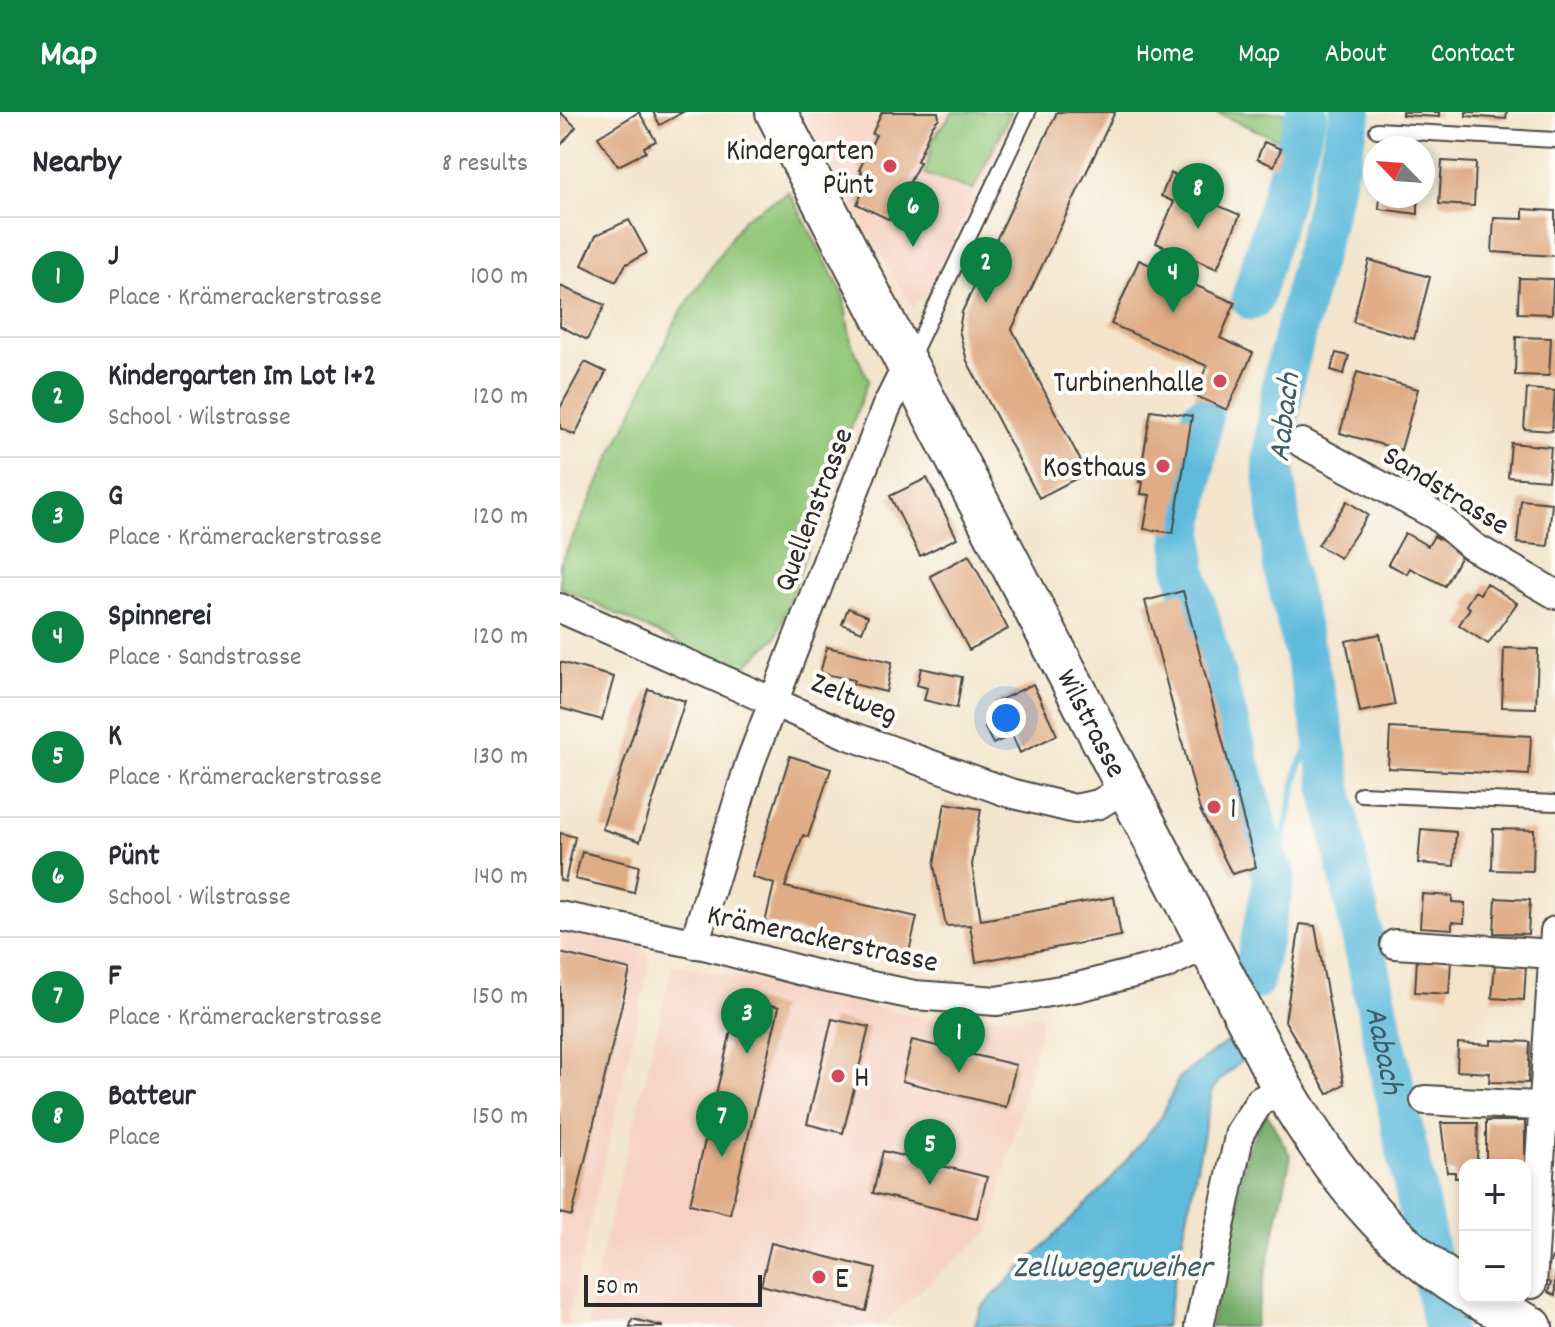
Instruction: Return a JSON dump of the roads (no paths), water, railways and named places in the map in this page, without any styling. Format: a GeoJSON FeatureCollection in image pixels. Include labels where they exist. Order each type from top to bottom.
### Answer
{"type":"FeatureCollection","features":[{"type":"Feature","properties":{"kind":"street","name":"Wilstrasse"},"geometry":{"type":"LineString","coordinates":[[776,112],[1283,1089],[1335,1169],[1400,1240],[1459,1286]]}},
{"type":"Feature","properties":{"kind":"street","name":"Quellenstrasse"},"geometry":{"type":"LineString","coordinates":[[694,944],[750,763],[886,408],[908,364]]}},
{"type":"Feature","properties":{"kind":"street","name":"Sandstrasse"},"geometry":{"type":"LineString","coordinates":[[1302,443],[1437,516],[1472,546],[1555,594]]}},
{"type":"Feature","properties":{"kind":"street","name":"Zeltweg"},"geometry":{"type":"LineString","coordinates":[[560,608],[775,700],[846,734],[1010,793],[1075,809],[1099,804],[1128,786]]}},
{"type":"Feature","properties":{"kind":"street","name":"Krämerackerstrasse"},"geometry":{"type":"LineString","coordinates":[[560,916],[914,995],[997,1001],[1078,987],[1165,965],[1209,943]]}},
{"type":"Feature","properties":{"kind":"street"},"geometry":{"type":"LineString","coordinates":[[1395,944],[1554,946],[1550,1107],[1532,1284]]}},
{"type":"Feature","properties":{"kind":"street"},"geometry":{"type":"LineString","coordinates":[[1199,1327],[1240,1132],[1260,1101],[1283,1089]]}},
{"type":"Feature","properties":{"kind":"street"},"geometry":{"type":"LineString","coordinates":[[1425,1100],[1550,1107]]}},
{"type":"Feature","properties":{"kind":"street","name":"Wilstrasse"},"geometry":{"type":"LineString","coordinates":[[1487,1303],[1532,1327]]}},
{"type":"Feature","properties":{"kind":"lane","name":"Quellenstrasse"},"geometry":{"type":"LineString","coordinates":[[908,364],[1028,112]]}},
{"type":"Feature","properties":{"kind":"lane"},"geometry":{"type":"LineString","coordinates":[[1377,130],[1555,140]]}},
{"type":"Feature","properties":{"kind":"lane"},"geometry":{"type":"LineString","coordinates":[[1361,794],[1555,803]]}},
{"type":"Feature","properties":{"kind":"water","name":"Zellwegerweiher"},"geometry":{"type":"Polygon","coordinates":[[[1232,1038],[1244,1059],[1218,1082],[1212,1092],[1165,1327],[974,1327],[981,1308],[1107,1184],[1161,1118],[1179,1078],[1232,1038]]]}},
{"type":"Feature","properties":{"kind":"waterway"},"geometry":{"type":"LineString","coordinates":[[1252,299],[1307,112]]}},
{"type":"Feature","properties":{"kind":"waterway","name":"Aabach"},"geometry":{"type":"LineString","coordinates":[[1351,112],[1283,382],[1273,463],[1284,567],[1322,724],[1332,791],[1444,1327]]}},
{"type":"Feature","properties":{"kind":"waterway"},"geometry":{"type":"LineString","coordinates":[[1202,417],[1184,530],[1185,569],[1266,860],[1275,875],[1253,980]]}},
{"type":"Feature","properties":{"kind":"waterway","name":"Aabach"},"geometry":{"type":"LineString","coordinates":[[1275,875],[1299,766],[1322,724]]}},
{"type":"Feature","properties":{"kind":"place","name":"Kindergarten Pünt"},"geometry":{"type":"Point","coordinates":[890,166]}},
{"type":"Feature","properties":{"kind":"place","name":"Batteur"},"geometry":{"type":"Point","coordinates":[1198,229]}},
{"type":"Feature","properties":{"kind":"place","name":"Pünt"},"geometry":{"type":"Point","coordinates":[913,247]}},
{"type":"Feature","properties":{"kind":"place","name":"Kindergarten Im Lot 1+2"},"geometry":{"type":"Point","coordinates":[986,303]}},
{"type":"Feature","properties":{"kind":"place","name":"Spinnerei"},"geometry":{"type":"Point","coordinates":[1173,313]}},
{"type":"Feature","properties":{"kind":"place","name":"Turbinenhalle"},"geometry":{"type":"Point","coordinates":[1220,381]}},
{"type":"Feature","properties":{"kind":"place","name":"Kosthaus"},"geometry":{"type":"Point","coordinates":[1163,466]}},
{"type":"Feature","properties":{"kind":"place","name":"1"},"geometry":{"type":"Point","coordinates":[1214,807]}},
{"type":"Feature","properties":{"kind":"place","name":"G"},"geometry":{"type":"Point","coordinates":[747,1054]}},
{"type":"Feature","properties":{"kind":"place","name":"J"},"geometry":{"type":"Point","coordinates":[959,1073]}},
{"type":"Feature","properties":{"kind":"place","name":"H"},"geometry":{"type":"Point","coordinates":[838,1076]}},
{"type":"Feature","properties":{"kind":"place","name":"F"},"geometry":{"type":"Point","coordinates":[722,1157]}},
{"type":"Feature","properties":{"kind":"place","name":"K"},"geometry":{"type":"Point","coordinates":[930,1185]}},
{"type":"Feature","properties":{"kind":"place","name":"E"},"geometry":{"type":"Point","coordinates":[819,1277]}}]}
